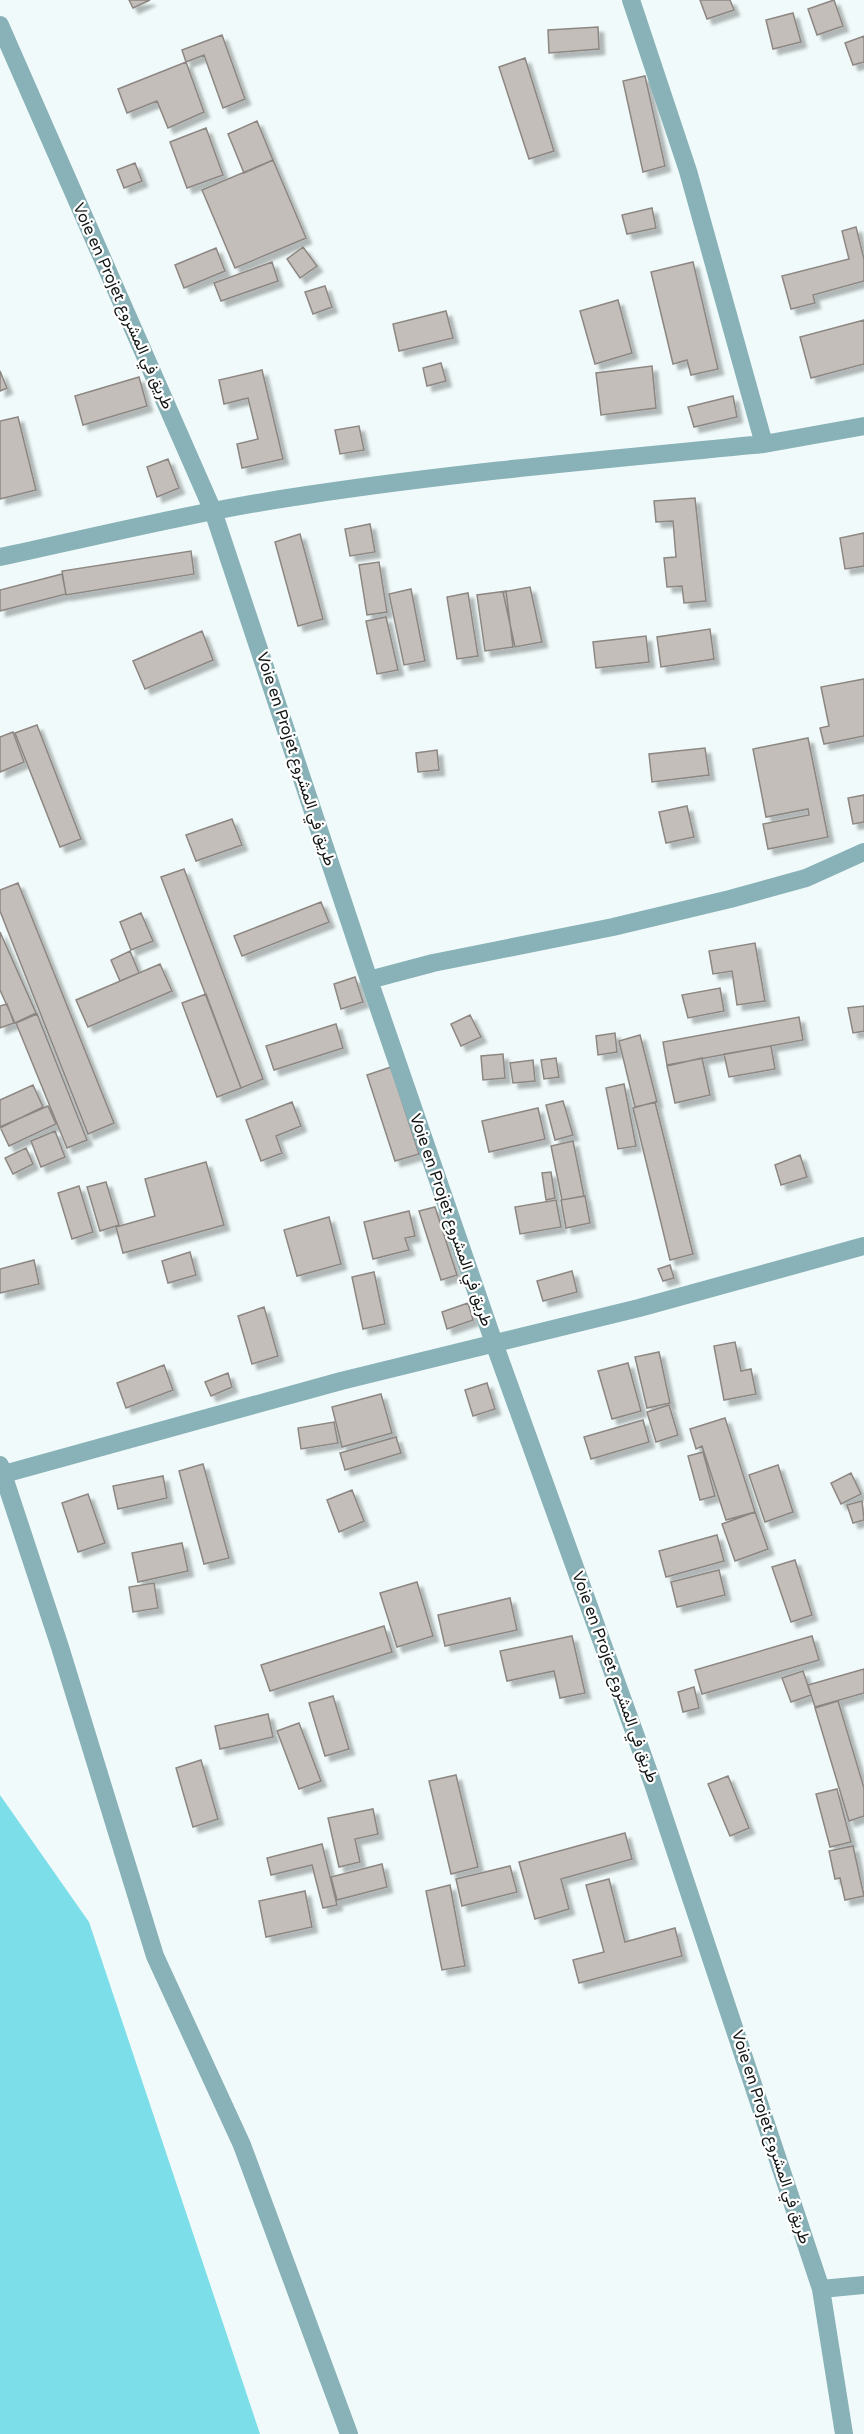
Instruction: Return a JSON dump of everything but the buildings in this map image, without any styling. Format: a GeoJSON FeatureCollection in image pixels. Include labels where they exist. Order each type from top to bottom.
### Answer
{"type":"FeatureCollection","features":[{"type":"Feature","properties":{"kind":"street"},"geometry":{"type":"LineString","coordinates":[[631,0],[688,171],[764,444]]}},
{"type":"Feature","properties":{"kind":"street","name":"Voie en Projet طريق في المشروع"},"geometry":{"type":"LineString","coordinates":[[0,25],[213,511],[369,980],[494,1343],[652,1781],[821,2289],[844,2434]]}},
{"type":"Feature","properties":{"kind":"street"},"geometry":{"type":"LineString","coordinates":[[0,557],[213,511],[306,495],[435,477],[764,444],[864,426]]}},
{"type":"Feature","properties":{"kind":"street"},"geometry":{"type":"LineString","coordinates":[[369,980],[433,963],[613,927],[730,899],[806,878],[864,852]]}},
{"type":"Feature","properties":{"kind":"street"},"geometry":{"type":"LineString","coordinates":[[349,2434],[242,2145],[155,1956],[1,1471],[341,1381],[639,1308],[864,1246]]}},
{"type":"Feature","properties":{"kind":"street"},"geometry":{"type":"LineString","coordinates":[[821,2289],[864,2285]]}},
{"type":"Feature","properties":{"kind":"shaded area"},"geometry":{"type":"Polygon","coordinates":[[[0,1795],[89,1922],[260,2434],[0,2434],[0,1795]]]}}]}
